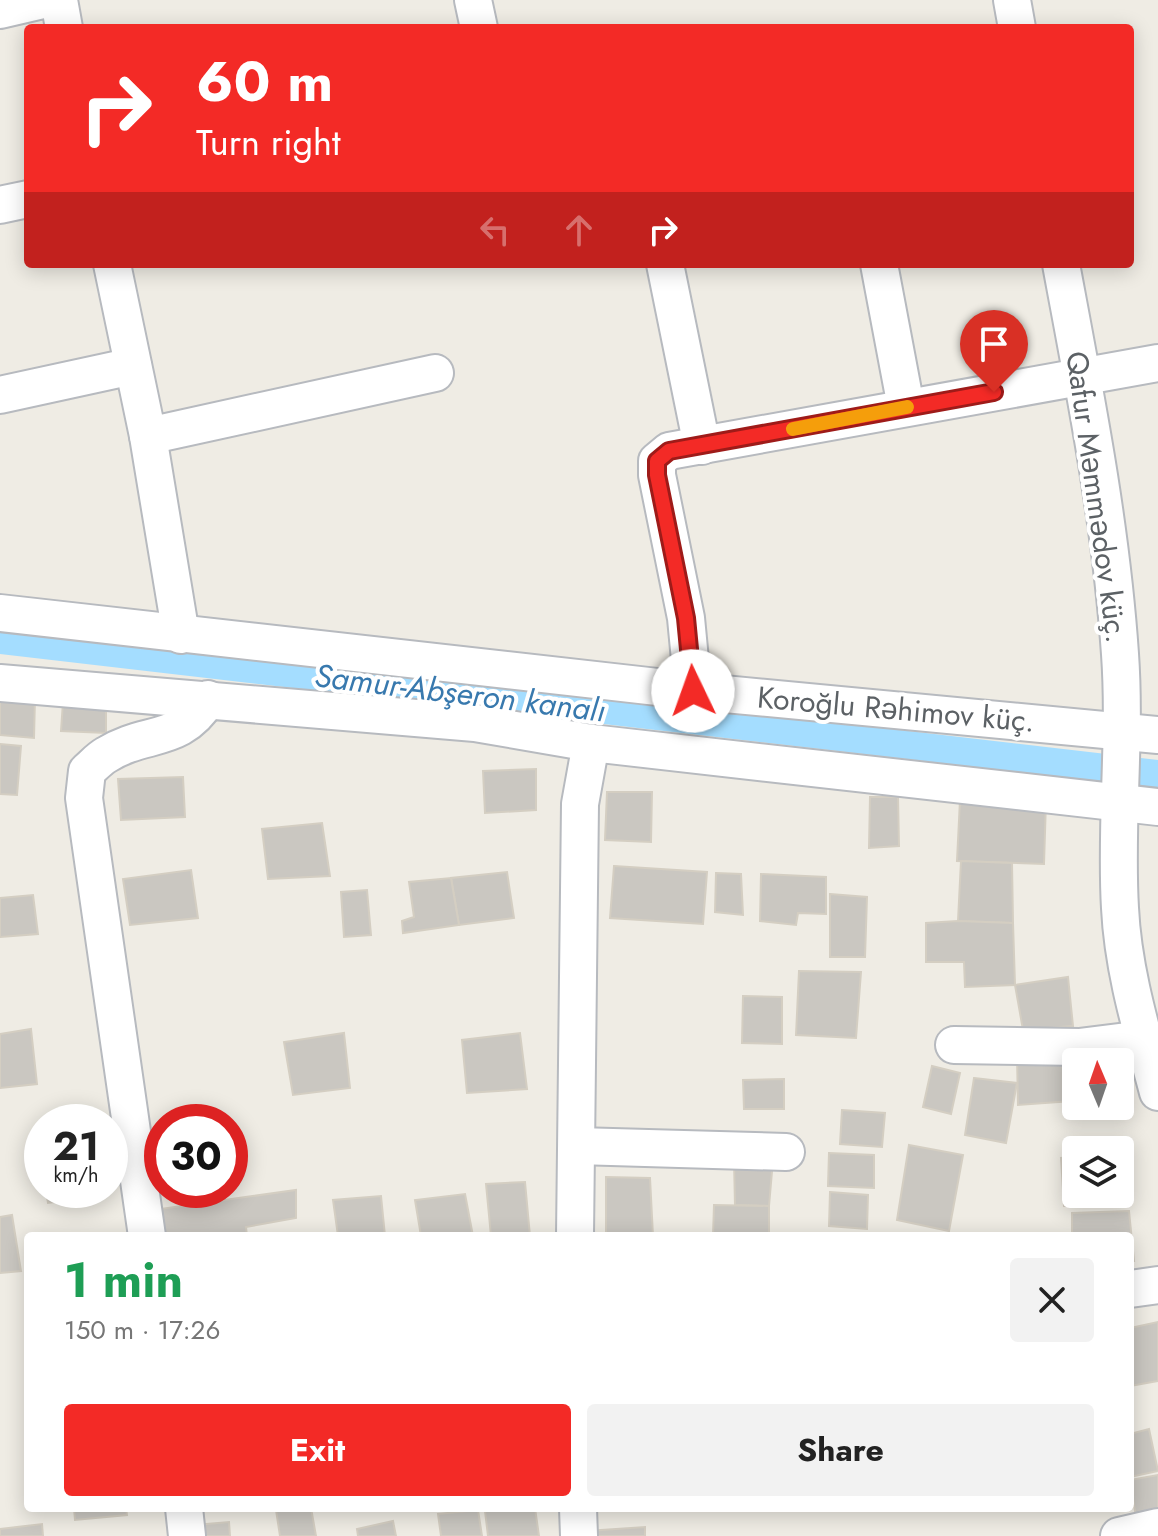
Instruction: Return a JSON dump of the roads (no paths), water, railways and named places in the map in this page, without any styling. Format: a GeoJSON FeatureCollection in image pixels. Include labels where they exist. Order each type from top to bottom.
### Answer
{"type":"FeatureCollection","features":[{"type":"Feature","properties":{"kind":"street"},"geometry":{"type":"LineString","coordinates":[[0,10],[43,0]]}},
{"type":"Feature","properties":{"kind":"street"},"geometry":{"type":"LineString","coordinates":[[59,0],[63,24]]}},
{"type":"Feature","properties":{"kind":"street"},"geometry":{"type":"LineString","coordinates":[[473,0],[478,24]]}},
{"type":"Feature","properties":{"kind":"street"},"geometry":{"type":"LineString","coordinates":[[1012,0],[1016,24]]}},
{"type":"Feature","properties":{"kind":"street"},"geometry":{"type":"LineString","coordinates":[[0,205],[24,200]]}},
{"type":"Feature","properties":{"kind":"street"},"geometry":{"type":"LineString","coordinates":[[113,268],[148,436],[181,635]]}},
{"type":"Feature","properties":{"kind":"street"},"geometry":{"type":"LineString","coordinates":[[666,268],[702,446]]}},
{"type":"Feature","properties":{"kind":"street"},"geometry":{"type":"LineString","coordinates":[[880,268],[906,407]]}},
{"type":"Feature","properties":{"kind":"street","name":"Qafur Məmmədov küç."},"geometry":{"type":"LineString","coordinates":[[1062,268],[1141,733],[1122,804]]}},
{"type":"Feature","properties":{"kind":"street"},"geometry":{"type":"LineString","coordinates":[[693,691],[686,618],[657,475],[657,461],[669,451],[1158,363]]}},
{"type":"Feature","properties":{"kind":"street"},"geometry":{"type":"LineString","coordinates":[[0,395],[133,366]]}},
{"type":"Feature","properties":{"kind":"street"},"geometry":{"type":"LineString","coordinates":[[148,436],[435,373]]}},
{"type":"Feature","properties":{"kind":"street","name":"Koroğlu Rəhimov küç."},"geometry":{"type":"LineString","coordinates":[[0,613],[693,691],[1141,733]]}},
{"type":"Feature","properties":{"kind":"street"},"geometry":{"type":"LineString","coordinates":[[0,683],[475,723],[591,743],[1158,807]]}},
{"type":"Feature","properties":{"kind":"street"},"geometry":{"type":"LineString","coordinates":[[146,1232],[84,798],[87,771],[106,754],[173,734],[197,718],[208,699]]}},
{"type":"Feature","properties":{"kind":"street"},"geometry":{"type":"LineString","coordinates":[[575,1232],[580,804],[591,743]]}},
{"type":"Feature","properties":{"kind":"street"},"geometry":{"type":"LineString","coordinates":[[1122,804],[1120,908],[1143,1039],[1158,1092]]}},
{"type":"Feature","properties":{"kind":"street"},"geometry":{"type":"LineString","coordinates":[[954,1045],[1079,1047],[1143,1039]]}},
{"type":"Feature","properties":{"kind":"street"},"geometry":{"type":"LineString","coordinates":[[577,1146],[786,1152]]}},
{"type":"Feature","properties":{"kind":"street"},"geometry":{"type":"LineString","coordinates":[[1134,1288],[1158,1285]]}},
{"type":"Feature","properties":{"kind":"street"},"geometry":{"type":"LineString","coordinates":[[184,1512],[187,1536]]}},
{"type":"Feature","properties":{"kind":"street"},"geometry":{"type":"LineString","coordinates":[[578,1512],[579,1536]]}},
{"type":"Feature","properties":{"kind":"street"},"geometry":{"type":"LineString","coordinates":[[1119,1536],[1158,1527]]}},
{"type":"Feature","properties":{"kind":"waterway","name":"Samur-Abşeron kanalı"},"geometry":{"type":"LineString","coordinates":[[0,640],[1158,774]]}}]}
